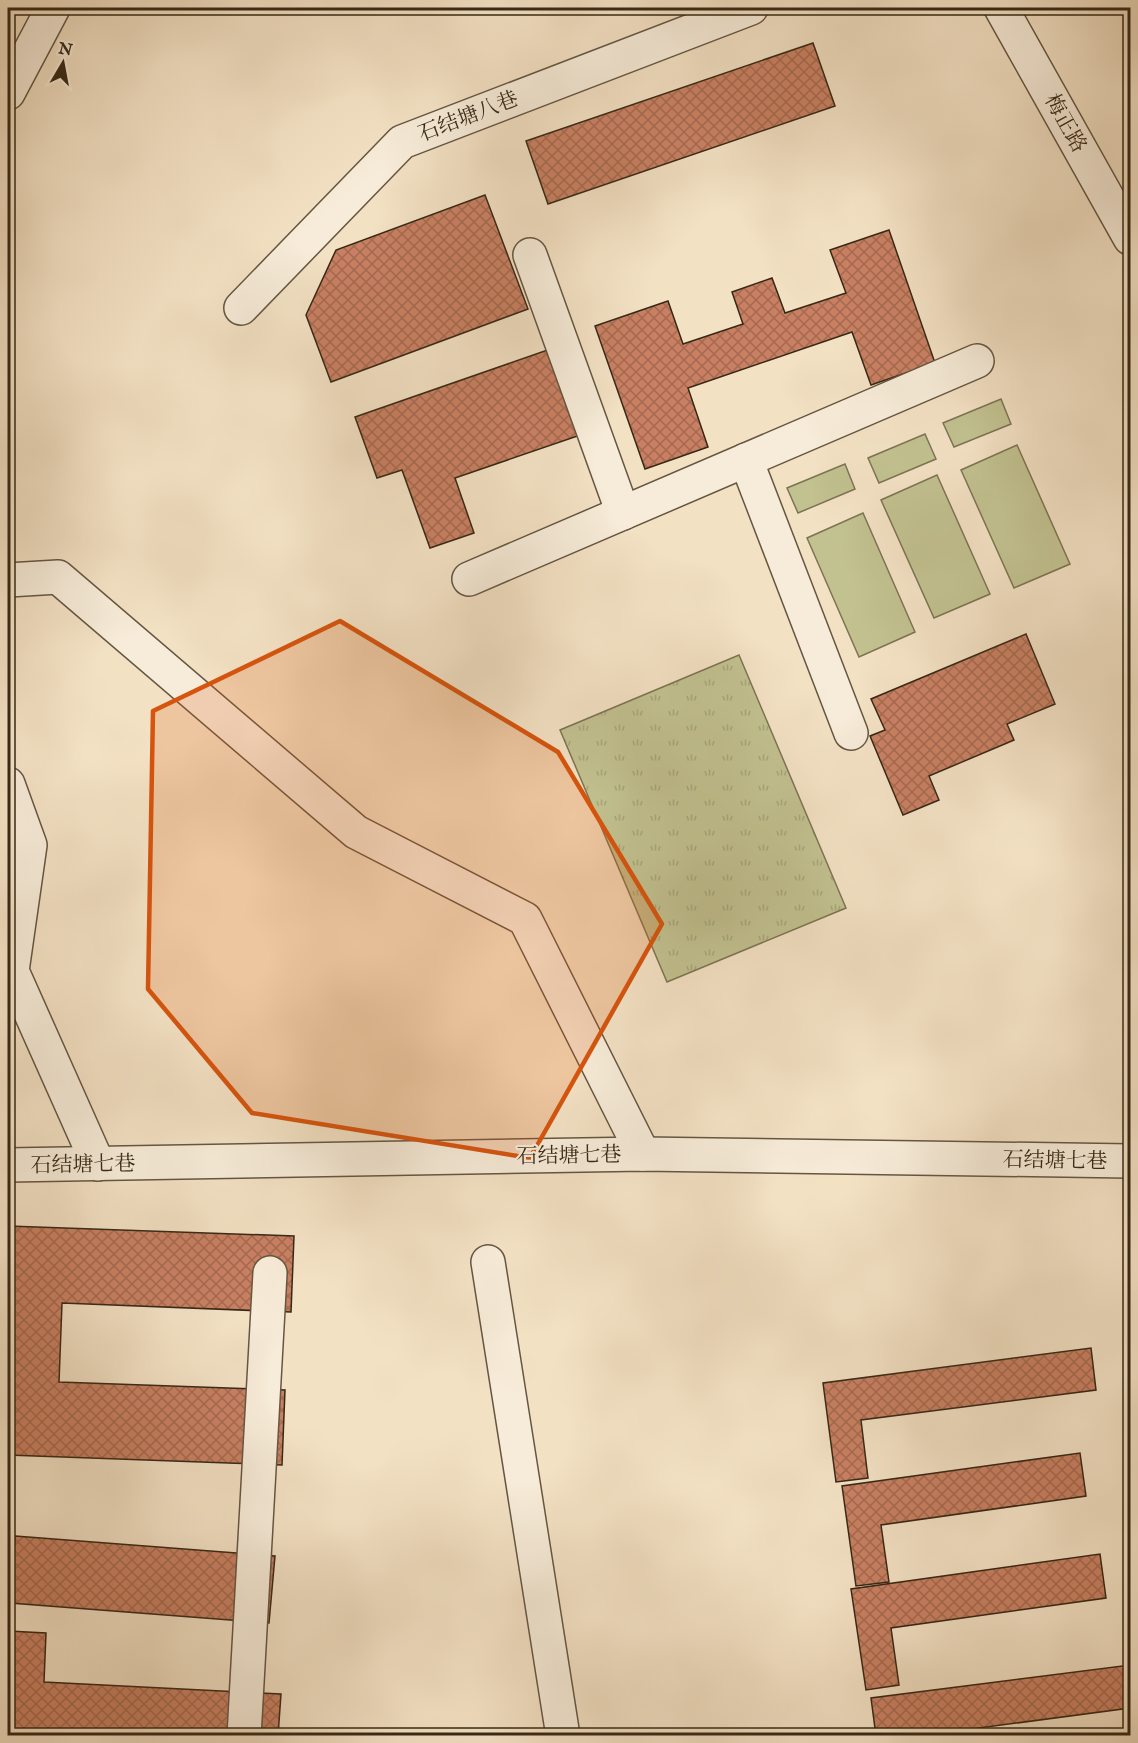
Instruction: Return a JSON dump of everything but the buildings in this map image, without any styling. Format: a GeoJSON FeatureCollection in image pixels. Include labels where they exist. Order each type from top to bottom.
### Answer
{"type":"FeatureCollection","features":[{"type":"Feature","properties":{"kind":"street"},"geometry":{"type":"LineString","coordinates":[[8,93],[53,8]]}},
{"type":"Feature","properties":{"kind":"street","name":"石结塘八巷"},"geometry":{"type":"LineString","coordinates":[[241,308],[402,142],[751,8]]}},
{"type":"Feature","properties":{"kind":"street","name":"梅正路"},"geometry":{"type":"LineString","coordinates":[[1001,8],[1131,237]]}},
{"type":"Feature","properties":{"kind":"street"},"geometry":{"type":"LineString","coordinates":[[530,255],[623,513]]}},
{"type":"Feature","properties":{"kind":"street"},"geometry":{"type":"LineString","coordinates":[[469,579],[977,361]]}},
{"type":"Feature","properties":{"kind":"street"},"geometry":{"type":"LineString","coordinates":[[746,460],[851,733]]}},
{"type":"Feature","properties":{"kind":"street"},"geometry":{"type":"LineString","coordinates":[[8,580],[58,578],[356,832],[525,919],[643,1154]]}},
{"type":"Feature","properties":{"kind":"street"},"geometry":{"type":"LineString","coordinates":[[8,784],[30,845],[12,971],[98,1164]]}},
{"type":"Feature","properties":{"kind":"street","name":"石结塘七巷"},"geometry":{"type":"LineString","coordinates":[[8,1165],[643,1154],[1131,1161]]}},
{"type":"Feature","properties":{"kind":"street"},"geometry":{"type":"LineString","coordinates":[[488,1262],[563,1736]]}},
{"type":"Feature","properties":{"kind":"street"},"geometry":{"type":"LineString","coordinates":[[244,1736],[270,1273]]}},
{"type":"Feature","properties":{"kind":"highlighted area"},"geometry":{"type":"Polygon","coordinates":[[[340,621],[558,752],[662,924],[530,1158],[252,1113],[148,989],[153,711],[340,621]]]}},
{"type":"Feature","properties":{"kind":"green space"},"geometry":{"type":"Polygon","coordinates":[[[1001,399],[1011,424],[954,447],[943,423],[1001,399]]]}},
{"type":"Feature","properties":{"kind":"green space"},"geometry":{"type":"Polygon","coordinates":[[[925,434],[936,459],[879,483],[868,458],[925,434]]]}},
{"type":"Feature","properties":{"kind":"green space"},"geometry":{"type":"Polygon","coordinates":[[[1017,445],[1070,564],[1014,588],[961,470],[1017,445]]]}},
{"type":"Feature","properties":{"kind":"green space"},"geometry":{"type":"Polygon","coordinates":[[[845,464],[855,489],[798,513],[787,488],[845,464]]]}},
{"type":"Feature","properties":{"kind":"green space"},"geometry":{"type":"Polygon","coordinates":[[[937,475],[990,594],[934,618],[881,500],[937,475]]]}},
{"type":"Feature","properties":{"kind":"green space"},"geometry":{"type":"Polygon","coordinates":[[[863,513],[915,632],[859,657],[807,538],[863,513]]]}},
{"type":"Feature","properties":{"kind":"green space"},"geometry":{"type":"Polygon","coordinates":[[[739,655],[846,908],[667,982],[560,730],[739,655]]]}}]}
